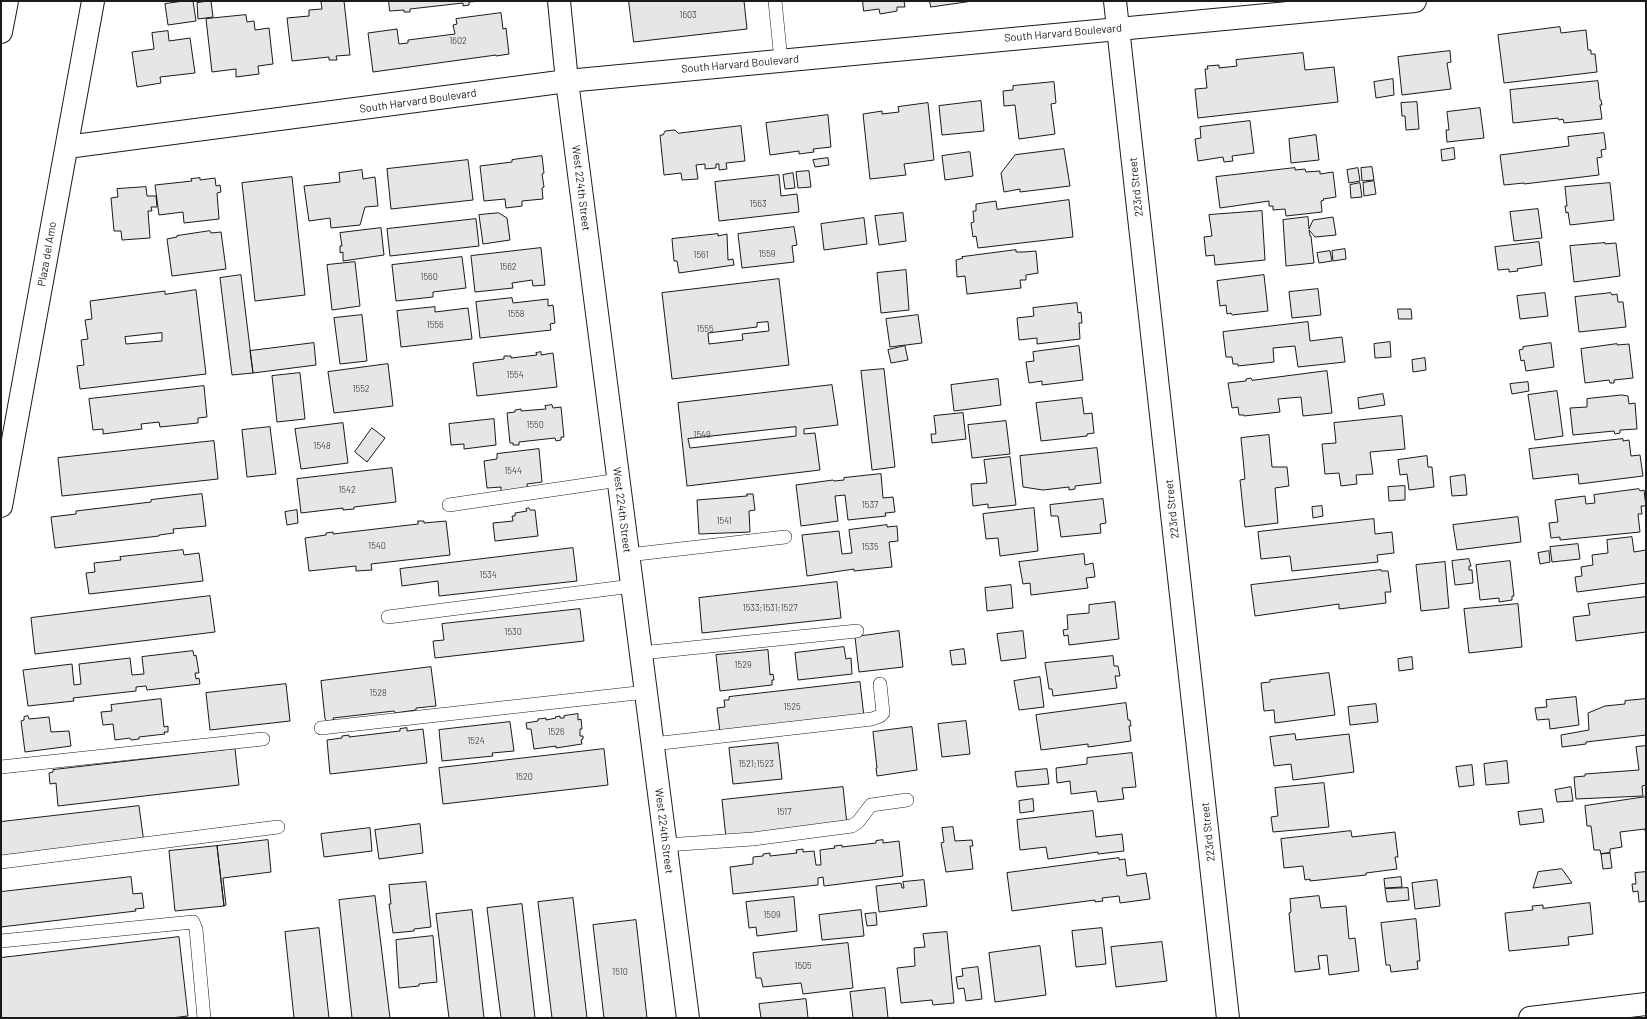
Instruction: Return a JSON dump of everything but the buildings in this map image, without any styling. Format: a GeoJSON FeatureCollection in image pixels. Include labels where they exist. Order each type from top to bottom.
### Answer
{"type":"FeatureCollection","features":[{"type":"Feature","properties":{"kind":"street"},"geometry":{"type":"LineString","coordinates":[[1,32],[7,1]]}},
{"type":"Feature","properties":{"kind":"street","name":"Plaza del Amo"},"geometry":{"type":"LineString","coordinates":[[1,506],[93,1]]}},
{"type":"Feature","properties":{"kind":"street","name":"West 224th Street"},"geometry":{"type":"LineString","coordinates":[[559,1],[567,81],[688,1018]]}},
{"type":"Feature","properties":{"kind":"street","name":"223rd Street"},"geometry":{"type":"LineString","coordinates":[[1115,1],[1228,1018]]}},
{"type":"Feature","properties":{"kind":"street","name":"South Harvard Boulevard"},"geometry":{"type":"LineString","coordinates":[[67,147],[567,81],[1415,1]]}},
{"type":"Feature","properties":{"kind":"street"},"geometry":{"type":"LineString","coordinates":[[1530,1018],[1646,1004]]}},
{"type":"Feature","properties":{"kind":"lane"},"geometry":{"type":"LineString","coordinates":[[775,1],[781,60]]}},
{"type":"Feature","properties":{"kind":"lane"},"geometry":{"type":"LineString","coordinates":[[449,505],[619,480]]}},
{"type":"Feature","properties":{"kind":"lane"},"geometry":{"type":"LineString","coordinates":[[628,555],[785,537]]}},
{"type":"Feature","properties":{"kind":"lane"},"geometry":{"type":"LineString","coordinates":[[388,617],[632,586]]}},
{"type":"Feature","properties":{"kind":"lane"},"geometry":{"type":"LineString","coordinates":[[641,653],[857,631]]}},
{"type":"Feature","properties":{"kind":"lane"},"geometry":{"type":"LineString","coordinates":[[653,744],[872,719],[883,713],[880,684]]}},
{"type":"Feature","properties":{"kind":"lane"},"geometry":{"type":"LineString","coordinates":[[321,728],[646,692]]}},
{"type":"Feature","properties":{"kind":"lane"},"geometry":{"type":"LineString","coordinates":[[1,767],[263,739]]}},
{"type":"Feature","properties":{"kind":"lane"},"geometry":{"type":"LineString","coordinates":[[666,845],[753,839],[852,826],[858,822],[871,805],[906,800]]}},
{"type":"Feature","properties":{"kind":"lane"},"geometry":{"type":"LineString","coordinates":[[1,862],[278,828]]}},
{"type":"Feature","properties":{"kind":"lane"},"geometry":{"type":"LineString","coordinates":[[1,941],[193,922],[196,929],[204,1018]]}}]}
